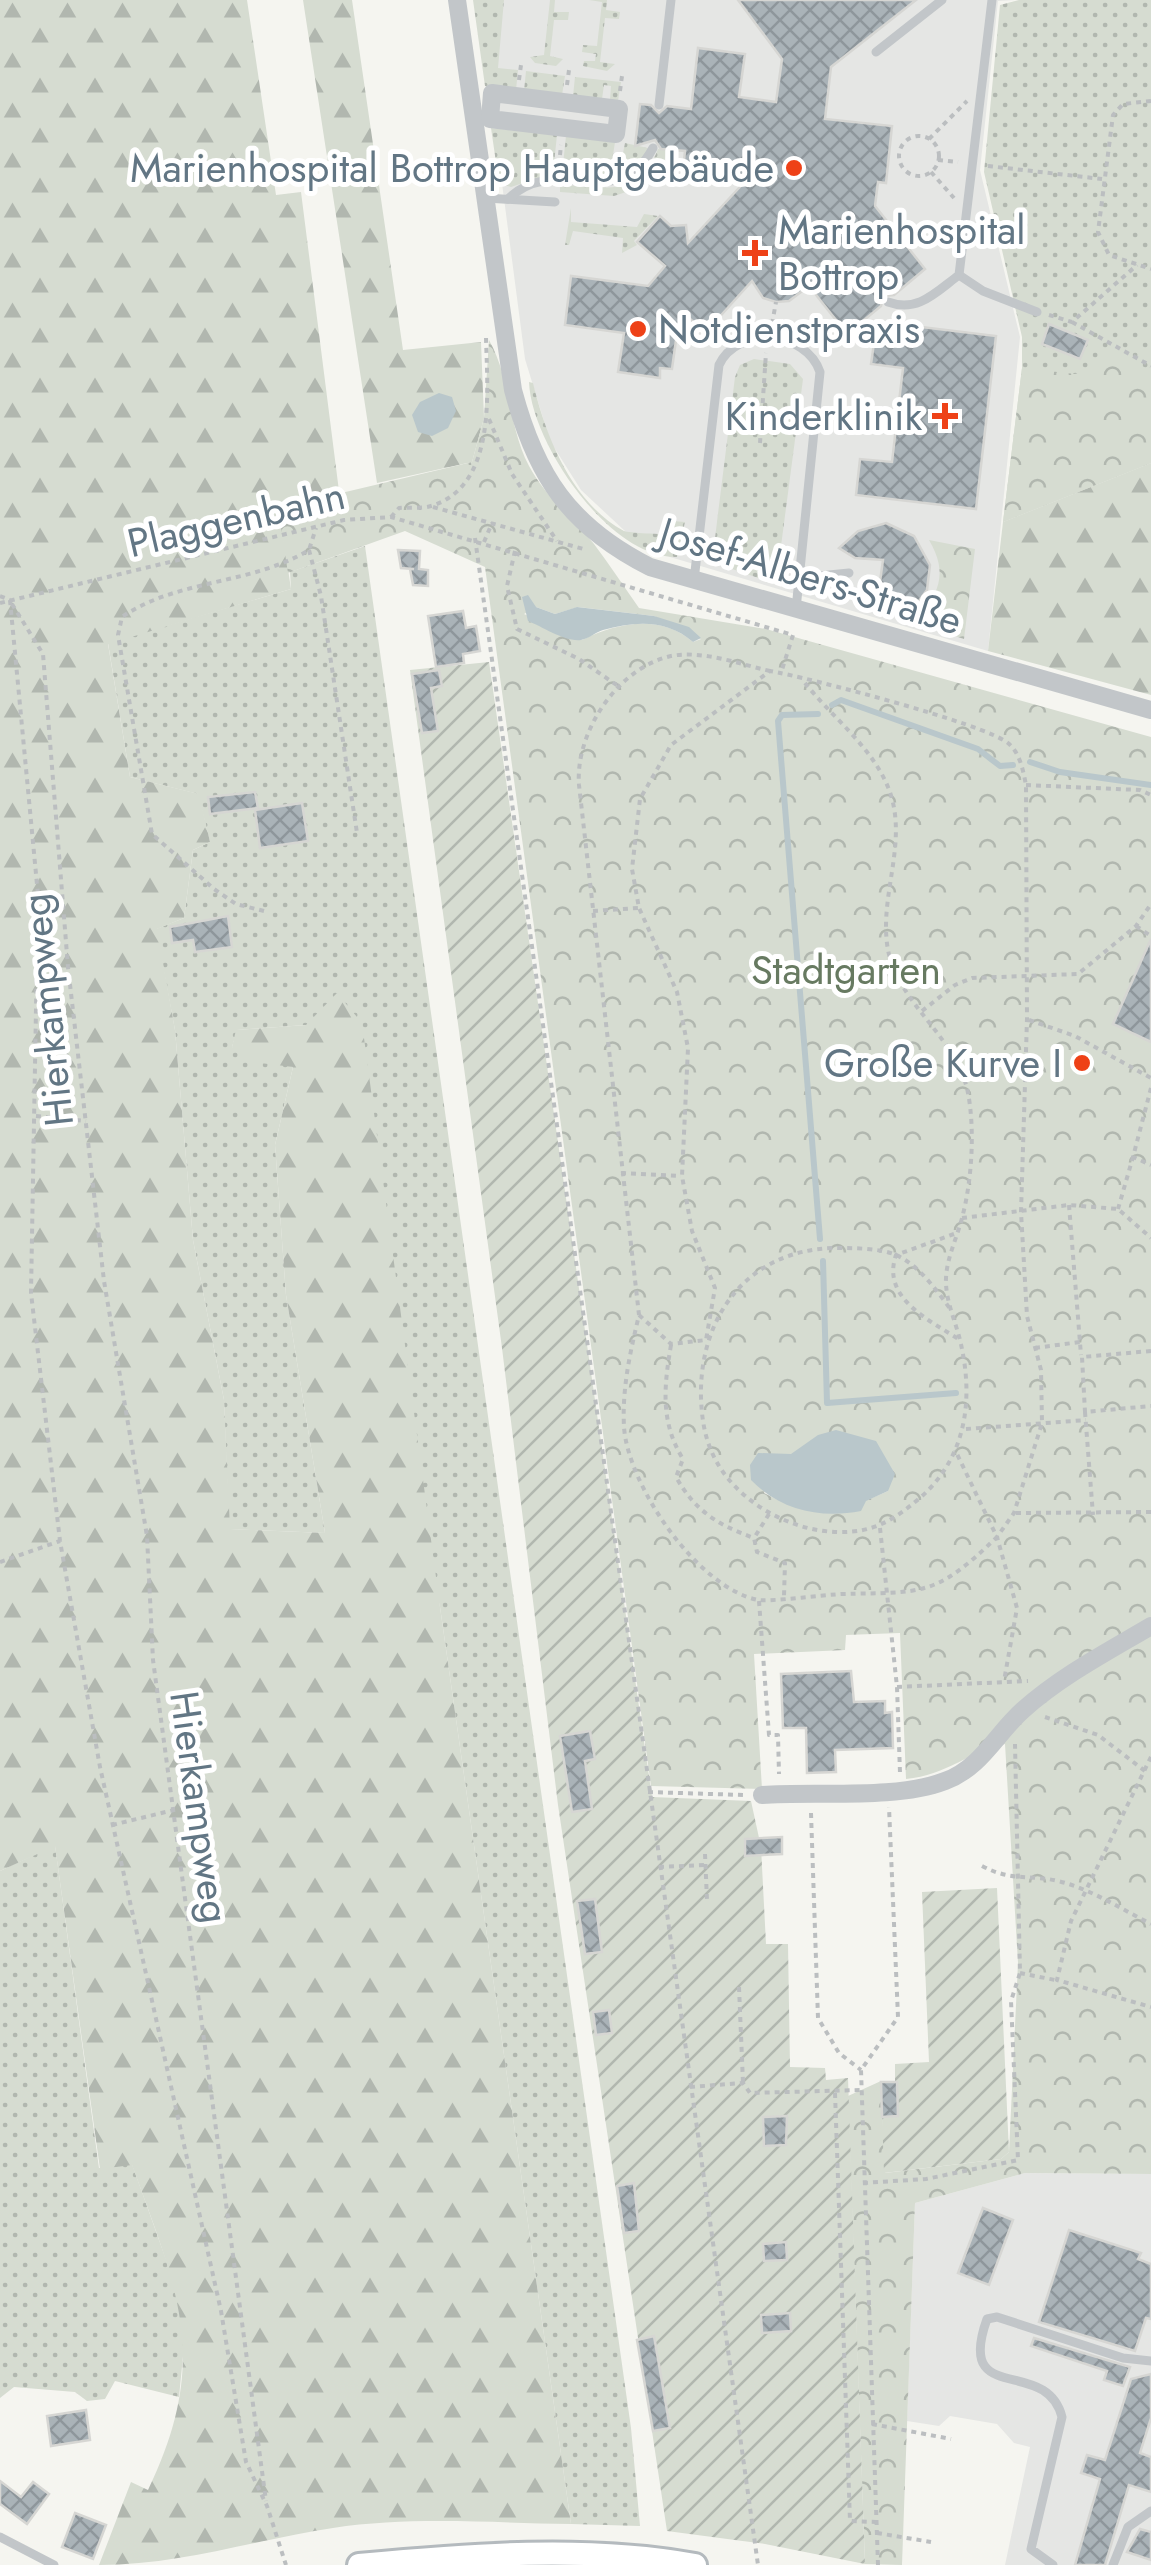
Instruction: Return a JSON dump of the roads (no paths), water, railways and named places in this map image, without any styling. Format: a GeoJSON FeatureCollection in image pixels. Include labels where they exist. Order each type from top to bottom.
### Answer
{"type":"FeatureCollection","features":[{"type":"Feature","properties":{"kind":"main road"},"geometry":{"type":"LineString","coordinates":[[360,2565],[617,2556],[695,2565]]}},
{"type":"Feature","properties":{"kind":"street","name":"Josef-Albers-Straße"},"geometry":{"type":"LineString","coordinates":[[457,0],[513,390],[540,470],[561,500],[614,549],[650,567],[1151,710]]}},
{"type":"Feature","properties":{"kind":"street"},"geometry":{"type":"LineString","coordinates":[[492,93],[619,109],[616,134],[490,120],[492,93]]}},
{"type":"Feature","properties":{"kind":"street"},"geometry":{"type":"LineString","coordinates":[[771,1795],[895,1790],[950,1780],[974,1765],[1021,1711],[1060,1680],[1151,1626]]}},
{"type":"Feature","properties":{"kind":"lane"},"geometry":{"type":"LineString","coordinates":[[659,104],[671,0]]}},
{"type":"Feature","properties":{"kind":"lane"},"geometry":{"type":"LineString","coordinates":[[876,52],[942,0]]}},
{"type":"Feature","properties":{"kind":"lane"},"geometry":{"type":"LineString","coordinates":[[888,302],[901,307],[916,305],[959,275],[992,0]]}},
{"type":"Feature","properties":{"kind":"lane"},"geometry":{"type":"LineString","coordinates":[[508,199],[544,178],[621,181],[644,165],[654,148]]}},
{"type":"Feature","properties":{"kind":"lane"},"geometry":{"type":"LineString","coordinates":[[484,198],[555,202]]}},
{"type":"Feature","properties":{"kind":"lane"},"geometry":{"type":"LineString","coordinates":[[959,275],[983,291],[1037,312]]}},
{"type":"Feature","properties":{"kind":"lane"},"geometry":{"type":"LineString","coordinates":[[694,580],[719,365],[732,347],[768,339],[792,342],[806,350],[820,372],[796,609]]}},
{"type":"Feature","properties":{"kind":"lane"},"geometry":{"type":"LineString","coordinates":[[800,578],[849,573]]}},
{"type":"Feature","properties":{"kind":"lane"},"geometry":{"type":"LineString","coordinates":[[1052,2565],[1031,2548],[1062,2417],[1057,2397],[1044,2388],[996,2376],[982,2368],[978,2356],[987,2319],[997,2317],[1123,2358],[1151,2360]]}},
{"type":"Feature","properties":{"kind":"lane"},"geometry":{"type":"LineString","coordinates":[[1113,2565],[1128,2527],[1151,2511]]}},
{"type":"Feature","properties":{"kind":"lane"},"geometry":{"type":"LineString","coordinates":[[0,2537],[54,2565]]}},
{"type":"Feature","properties":{"kind":"waterway"},"geometry":{"type":"LineString","coordinates":[[832,705],[841,700],[978,749],[1000,766],[1013,765]]}},
{"type":"Feature","properties":{"kind":"waterway"},"geometry":{"type":"LineString","coordinates":[[818,714],[782,715],[778,721],[820,1239]]}},
{"type":"Feature","properties":{"kind":"waterway"},"geometry":{"type":"LineString","coordinates":[[1030,762],[1060,772],[1151,785]]}},
{"type":"Feature","properties":{"kind":"waterway"},"geometry":{"type":"LineString","coordinates":[[823,1261],[827,1403],[956,1393]]}},
{"type":"Feature","properties":{"kind":"place","name":"Marienhospital Bottrop Hauptgebäude"},"geometry":{"type":"Point","coordinates":[794,168]}},
{"type":"Feature","properties":{"kind":"place","name":"Marienhospital Bottrop"},"geometry":{"type":"Point","coordinates":[755,253]}},
{"type":"Feature","properties":{"kind":"place","name":"Notdienstpraxis"},"geometry":{"type":"Point","coordinates":[638,329]}},
{"type":"Feature","properties":{"kind":"place","name":"Kinderklinik"},"geometry":{"type":"Point","coordinates":[945,416]}},
{"type":"Feature","properties":{"kind":"place","name":"Große Kurve I"},"geometry":{"type":"Point","coordinates":[1082,1063]}},
{"type":"Feature","properties":{"kind":"park label","name":"Stadtgarten"},"geometry":{"type":"Point","coordinates":[846,970]}}]}
